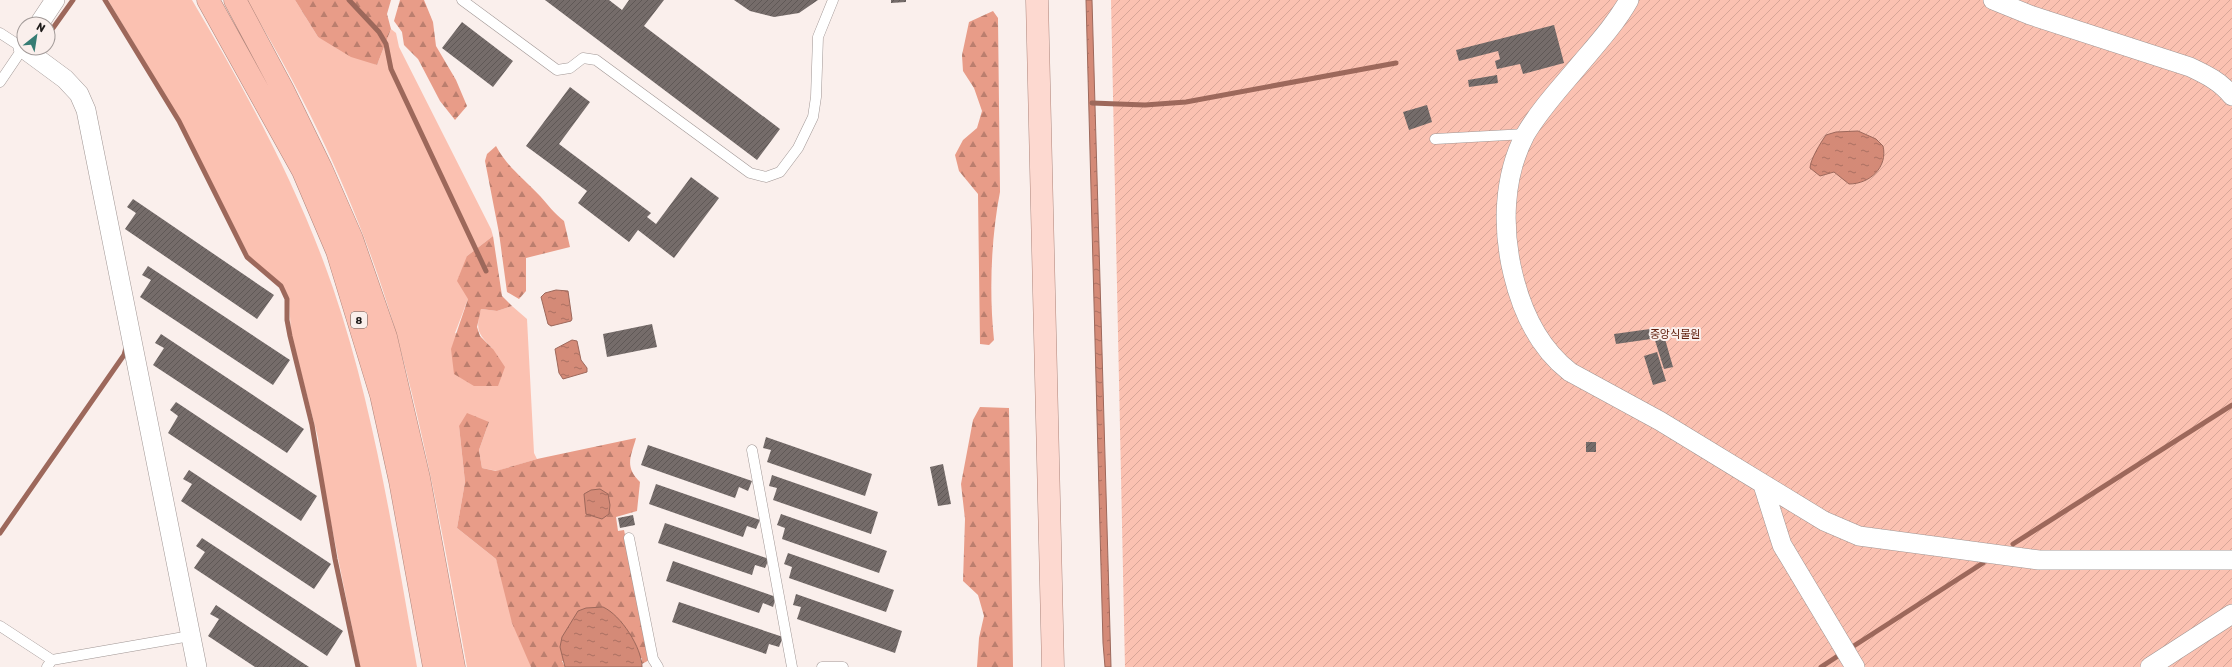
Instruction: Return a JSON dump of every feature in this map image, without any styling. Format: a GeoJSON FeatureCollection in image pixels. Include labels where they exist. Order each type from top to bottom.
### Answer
{"type":"FeatureCollection","features":[{"type":"Feature","properties":{"kind":"highway","name":"8"},"geometry":{"type":"LineString","coordinates":[[208,0],[303,171],[338,251],[381,395],[400,482],[434,667]]}},
{"type":"Feature","properties":{"kind":"highway","name":"8"},"geometry":{"type":"LineString","coordinates":[[235,0],[284,92],[321,168],[352,239],[386,337],[419,478],[454,667]]}},
{"type":"Feature","properties":{"kind":"main road"},"geometry":{"type":"LineString","coordinates":[[1037,0],[1052,667]]}},
{"type":"Feature","properties":{"kind":"street"},"geometry":{"type":"LineString","coordinates":[[44,16],[55,0]]}},
{"type":"Feature","properties":{"kind":"street"},"geometry":{"type":"LineString","coordinates":[[1628,0],[1610,28],[1553,96],[1526,134],[1515,162],[1509,183],[1506,204],[1508,238],[1511,264],[1518,293],[1528,319],[1544,346],[1559,364],[1570,372],[1660,421],[1824,521],[1859,536],[1878,540],[2039,560],[2232,560]]}},
{"type":"Feature","properties":{"kind":"street"},"geometry":{"type":"LineString","coordinates":[[1993,0],[2030,15],[2190,67],[2211,78],[2224,87],[2232,96]]}},
{"type":"Feature","properties":{"kind":"street"},"geometry":{"type":"LineString","coordinates":[[35,56],[65,79],[79,94],[86,110],[197,667]]}},
{"type":"Feature","properties":{"kind":"street"},"geometry":{"type":"LineString","coordinates":[[1763,485],[1782,545],[1855,667]]}},
{"type":"Feature","properties":{"kind":"street"},"geometry":{"type":"LineString","coordinates":[[2150,667],[2232,614]]}},
{"type":"Feature","properties":{"kind":"lane"},"geometry":{"type":"LineString","coordinates":[[462,0],[557,70],[570,68],[583,58],[596,60],[750,173],[766,177],[780,172],[798,148],[813,117],[816,97],[818,37],[833,0]]}},
{"type":"Feature","properties":{"kind":"lane"},"geometry":{"type":"LineString","coordinates":[[0,33],[16,43]]}},
{"type":"Feature","properties":{"kind":"lane"},"geometry":{"type":"LineString","coordinates":[[0,82],[17,56]]}},
{"type":"Feature","properties":{"kind":"lane"},"geometry":{"type":"LineString","coordinates":[[1435,139],[1526,134]]}},
{"type":"Feature","properties":{"kind":"lane"},"geometry":{"type":"LineString","coordinates":[[752,450],[792,667]]}},
{"type":"Feature","properties":{"kind":"lane"},"geometry":{"type":"LineString","coordinates":[[629,538],[653,659],[658,667]]}},
{"type":"Feature","properties":{"kind":"lane"},"geometry":{"type":"LineString","coordinates":[[0,626],[50,663],[190,636]]}},
{"type":"Feature","properties":{"kind":"lane"},"geometry":{"type":"LineString","coordinates":[[822,667],[843,667]]}},
{"type":"Feature","properties":{"kind":"green space"},"geometry":{"type":"Polygon","coordinates":[[[108,0],[192,0],[252,105],[288,177],[319,250],[333,288],[361,381],[382,476],[417,667],[360,667],[323,483],[318,438],[291,334],[289,299],[282,284],[257,266],[249,256],[180,120],[108,0]]]}},
{"type":"Feature","properties":{"kind":"green space"},"geometry":{"type":"Polygon","coordinates":[[[246,0],[295,0],[318,37],[377,65],[391,29],[396,33],[399,47],[491,229],[493,236],[467,256],[468,299],[455,333],[493,349],[479,331],[478,322],[481,309],[497,311],[512,306],[527,319],[534,453],[537,459],[497,471],[482,468],[479,450],[489,422],[459,426],[465,482],[457,528],[496,559],[531,667],[467,667],[426,453],[394,326],[381,284],[366,241],[331,158],[291,77],[246,0]]]}},
{"type":"Feature","properties":{"kind":"green space"},"geometry":{"type":"Polygon","coordinates":[[[295,0],[391,0],[387,14],[391,29],[377,65],[351,57],[318,37],[295,0]]]}},
{"type":"Feature","properties":{"kind":"green space"},"geometry":{"type":"Polygon","coordinates":[[[400,0],[424,0],[433,22],[436,46],[456,80],[467,106],[455,120],[440,101],[418,59],[404,45],[402,32],[394,21],[400,0]]]}},
{"type":"Feature","properties":{"kind":"green space","name":"중앙식물원"},"geometry":{"type":"Polygon","coordinates":[[[1111,0],[2232,0],[2232,667],[1125,667],[1111,0]]]}},
{"type":"Feature","properties":{"kind":"green space"},"geometry":{"type":"Polygon","coordinates":[[[993,11],[998,18],[1000,192],[993,247],[991,285],[994,340],[989,345],[980,344],[978,194],[959,171],[955,155],[963,140],[977,128],[982,111],[974,88],[963,71],[962,55],[969,22],[993,11]]]}},
{"type":"Feature","properties":{"kind":"green space"},"geometry":{"type":"Polygon","coordinates":[[[496,146],[511,167],[564,221],[570,247],[526,258],[526,291],[519,299],[507,292],[499,233],[485,161],[487,154],[496,146]]]}},
{"type":"Feature","properties":{"kind":"green space"},"geometry":{"type":"Polygon","coordinates":[[[493,236],[502,296],[512,306],[497,311],[481,309],[477,327],[480,336],[493,349],[505,367],[498,386],[474,386],[454,374],[451,349],[468,299],[457,281],[467,256],[493,236]]]}},
{"type":"Feature","properties":{"kind":"green space"},"geometry":{"type":"Polygon","coordinates":[[[980,407],[1009,408],[1013,667],[977,667],[979,638],[984,616],[978,595],[963,581],[965,519],[961,484],[973,420],[980,407]]]}},
{"type":"Feature","properties":{"kind":"green space"},"geometry":{"type":"Polygon","coordinates":[[[467,413],[489,422],[479,450],[482,468],[496,471],[537,459],[636,438],[630,466],[640,482],[637,511],[616,517],[618,531],[624,530],[651,659],[642,664],[642,658],[562,661],[565,667],[531,667],[512,623],[496,559],[457,528],[465,482],[459,426],[467,413]]]}},
{"type":"Feature","properties":{"kind":"water"},"geometry":{"type":"Polygon","coordinates":[[[1086,0],[1092,0],[1111,667],[1105,667],[1103,643],[1086,0]]]}},
{"type":"Feature","properties":{"kind":"water"},"geometry":{"type":"Polygon","coordinates":[[[1858,131],[1876,139],[1883,146],[1883,161],[1876,173],[1870,178],[1857,183],[1849,184],[1834,172],[1820,176],[1810,168],[1814,156],[1826,135],[1836,132],[1858,131]]]}},
{"type":"Feature","properties":{"kind":"water"},"geometry":{"type":"Polygon","coordinates":[[[556,290],[568,291],[572,319],[571,321],[551,326],[548,324],[541,297],[545,293],[556,290]]]}},
{"type":"Feature","properties":{"kind":"water"},"geometry":{"type":"Polygon","coordinates":[[[572,340],[577,341],[581,360],[587,368],[587,372],[563,379],[559,373],[555,349],[572,340]]]}},
{"type":"Feature","properties":{"kind":"water"},"geometry":{"type":"Polygon","coordinates":[[[600,489],[608,494],[610,505],[609,514],[602,519],[586,514],[584,494],[591,490],[600,489]]]}},
{"type":"Feature","properties":{"kind":"water"},"geometry":{"type":"Polygon","coordinates":[[[603,607],[617,617],[629,633],[638,651],[642,667],[565,667],[560,647],[562,637],[578,611],[586,608],[603,607]]]}},
{"type":"Feature","properties":{"kind":"building"},"geometry":{"type":"Polygon","coordinates":[[[545,0],[609,0],[622,10],[629,0],[664,0],[644,26],[780,129],[757,160],[545,0]]]}},
{"type":"Feature","properties":{"kind":"building"},"geometry":{"type":"Polygon","coordinates":[[[734,0],[818,0],[799,13],[774,17],[750,11],[734,0]]]}},
{"type":"Feature","properties":{"kind":"building"},"geometry":{"type":"Polygon","coordinates":[[[891,0],[906,0],[906,2],[891,3],[891,0]]]}},
{"type":"Feature","properties":{"kind":"building"},"geometry":{"type":"Polygon","coordinates":[[[462,22],[513,61],[493,87],[442,48],[462,22]]]}},
{"type":"Feature","properties":{"kind":"building"},"geometry":{"type":"Polygon","coordinates":[[[1554,25],[1564,63],[1523,74],[1520,64],[1497,69],[1495,61],[1500,59],[1498,51],[1459,61],[1456,50],[1554,25]]]}},
{"type":"Feature","properties":{"kind":"building"},"geometry":{"type":"Polygon","coordinates":[[[1497,75],[1498,83],[1469,87],[1468,80],[1497,75]]]}},
{"type":"Feature","properties":{"kind":"building"},"geometry":{"type":"Polygon","coordinates":[[[570,87],[590,102],[559,144],[651,213],[647,217],[656,224],[691,177],[719,198],[674,258],[638,230],[629,242],[578,203],[587,191],[526,146],[570,87]]]}},
{"type":"Feature","properties":{"kind":"building"},"geometry":{"type":"Polygon","coordinates":[[[1427,105],[1432,122],[1409,130],[1403,112],[1427,105]]]}},
{"type":"Feature","properties":{"kind":"building"},"geometry":{"type":"Polygon","coordinates":[[[133,199],[274,295],[257,319],[125,229],[136,213],[127,207],[133,199]]]}},
{"type":"Feature","properties":{"kind":"building"},"geometry":{"type":"Polygon","coordinates":[[[148,266],[290,360],[273,385],[140,297],[151,280],[142,275],[148,266]]]}},
{"type":"Feature","properties":{"kind":"building"},"geometry":{"type":"Polygon","coordinates":[[[652,324],[657,347],[607,357],[603,334],[652,324]]]}},
{"type":"Feature","properties":{"kind":"building"},"geometry":{"type":"Polygon","coordinates":[[[1650,329],[1651,339],[1616,344],[1614,334],[1650,329]]]}},
{"type":"Feature","properties":{"kind":"building"},"geometry":{"type":"Polygon","coordinates":[[[1663,332],[1673,367],[1664,369],[1653,334],[1663,332]]]}},
{"type":"Feature","properties":{"kind":"building"},"geometry":{"type":"Polygon","coordinates":[[[161,334],[304,429],[287,453],[153,365],[164,348],[155,343],[161,334]]]}},
{"type":"Feature","properties":{"kind":"building"},"geometry":{"type":"Polygon","coordinates":[[[1657,352],[1666,381],[1653,385],[1644,356],[1657,352]]]}},
{"type":"Feature","properties":{"kind":"building"},"geometry":{"type":"Polygon","coordinates":[[[176,402],[317,496],[301,521],[168,433],[178,416],[170,410],[176,402]]]}},
{"type":"Feature","properties":{"kind":"building"},"geometry":{"type":"Polygon","coordinates":[[[766,437],[872,474],[865,496],[767,462],[771,450],[763,448],[766,437]]]}},
{"type":"Feature","properties":{"kind":"building"},"geometry":{"type":"Polygon","coordinates":[[[1586,442],[1596,442],[1596,452],[1586,452],[1586,442]]]}},
{"type":"Feature","properties":{"kind":"building"},"geometry":{"type":"Polygon","coordinates":[[[648,445],[752,481],[748,491],[739,487],[735,498],[641,465],[648,445]]]}},
{"type":"Feature","properties":{"kind":"building"},"geometry":{"type":"Polygon","coordinates":[[[943,464],[951,504],[938,506],[930,467],[943,464]]]}},
{"type":"Feature","properties":{"kind":"building"},"geometry":{"type":"Polygon","coordinates":[[[189,470],[331,564],[314,589],[181,501],[192,484],[183,479],[189,470]]]}},
{"type":"Feature","properties":{"kind":"building"},"geometry":{"type":"Polygon","coordinates":[[[772,475],[878,512],[871,534],[773,500],[777,488],[769,486],[772,475]]]}},
{"type":"Feature","properties":{"kind":"building"},"geometry":{"type":"Polygon","coordinates":[[[656,484],[760,520],[756,529],[747,526],[743,537],[649,504],[656,484]]]}},
{"type":"Feature","properties":{"kind":"building"},"geometry":{"type":"Polygon","coordinates":[[[781,514],[887,551],[879,573],[782,539],[785,528],[777,525],[781,514]]]}},
{"type":"Feature","properties":{"kind":"building"},"geometry":{"type":"Polygon","coordinates":[[[633,515],[635,525],[620,528],[618,518],[633,515]]]}},
{"type":"Feature","properties":{"kind":"building"},"geometry":{"type":"Polygon","coordinates":[[[665,523],[769,559],[765,568],[755,565],[752,575],[658,543],[665,523]]]}},
{"type":"Feature","properties":{"kind":"building"},"geometry":{"type":"Polygon","coordinates":[[[202,538],[343,631],[327,656],[194,568],[205,552],[196,546],[202,538]]]}},
{"type":"Feature","properties":{"kind":"building"},"geometry":{"type":"Polygon","coordinates":[[[788,553],[894,590],[886,612],[789,578],[792,567],[784,564],[788,553]]]}},
{"type":"Feature","properties":{"kind":"building"},"geometry":{"type":"Polygon","coordinates":[[[673,561],[776,597],[773,607],[763,603],[759,613],[666,581],[673,561]]]}},
{"type":"Feature","properties":{"kind":"building"},"geometry":{"type":"Polygon","coordinates":[[[796,594],[902,631],[895,653],[797,619],[801,607],[793,605],[796,594]]]}},
{"type":"Feature","properties":{"kind":"building"},"geometry":{"type":"Polygon","coordinates":[[[679,602],[783,637],[779,647],[769,644],[766,654],[672,622],[679,602]]]}},
{"type":"Feature","properties":{"kind":"building"},"geometry":{"type":"Polygon","coordinates":[[[216,605],[309,667],[255,667],[208,636],[219,619],[210,614],[216,605]]]}},
{"type":"Feature","properties":{"kind":"waterway"},"geometry":{"type":"LineString","coordinates":[[56,24],[73,0]]}},
{"type":"Feature","properties":{"kind":"waterway"},"geometry":{"type":"LineString","coordinates":[[105,0],[179,121],[247,257],[281,286],[287,299],[287,320],[290,336],[312,425],[335,559],[358,667]]}},
{"type":"Feature","properties":{"kind":"waterway"},"geometry":{"type":"LineString","coordinates":[[349,0],[379,32],[386,44],[391,69],[486,271]]}},
{"type":"Feature","properties":{"kind":"waterway"},"geometry":{"type":"LineString","coordinates":[[1092,103],[1145,105],[1186,102],[1396,63]]}},
{"type":"Feature","properties":{"kind":"waterway"},"geometry":{"type":"LineString","coordinates":[[0,533],[124,355],[126,348]]}},
{"type":"Feature","properties":{"kind":"waterway"},"geometry":{"type":"LineString","coordinates":[[2013,544],[2232,405]]}},
{"type":"Feature","properties":{"kind":"waterway"},"geometry":{"type":"LineString","coordinates":[[1849,649],[1983,563]]}},
{"type":"Feature","properties":{"kind":"waterway"},"geometry":{"type":"LineString","coordinates":[[1821,667],[1841,654]]}}]}
